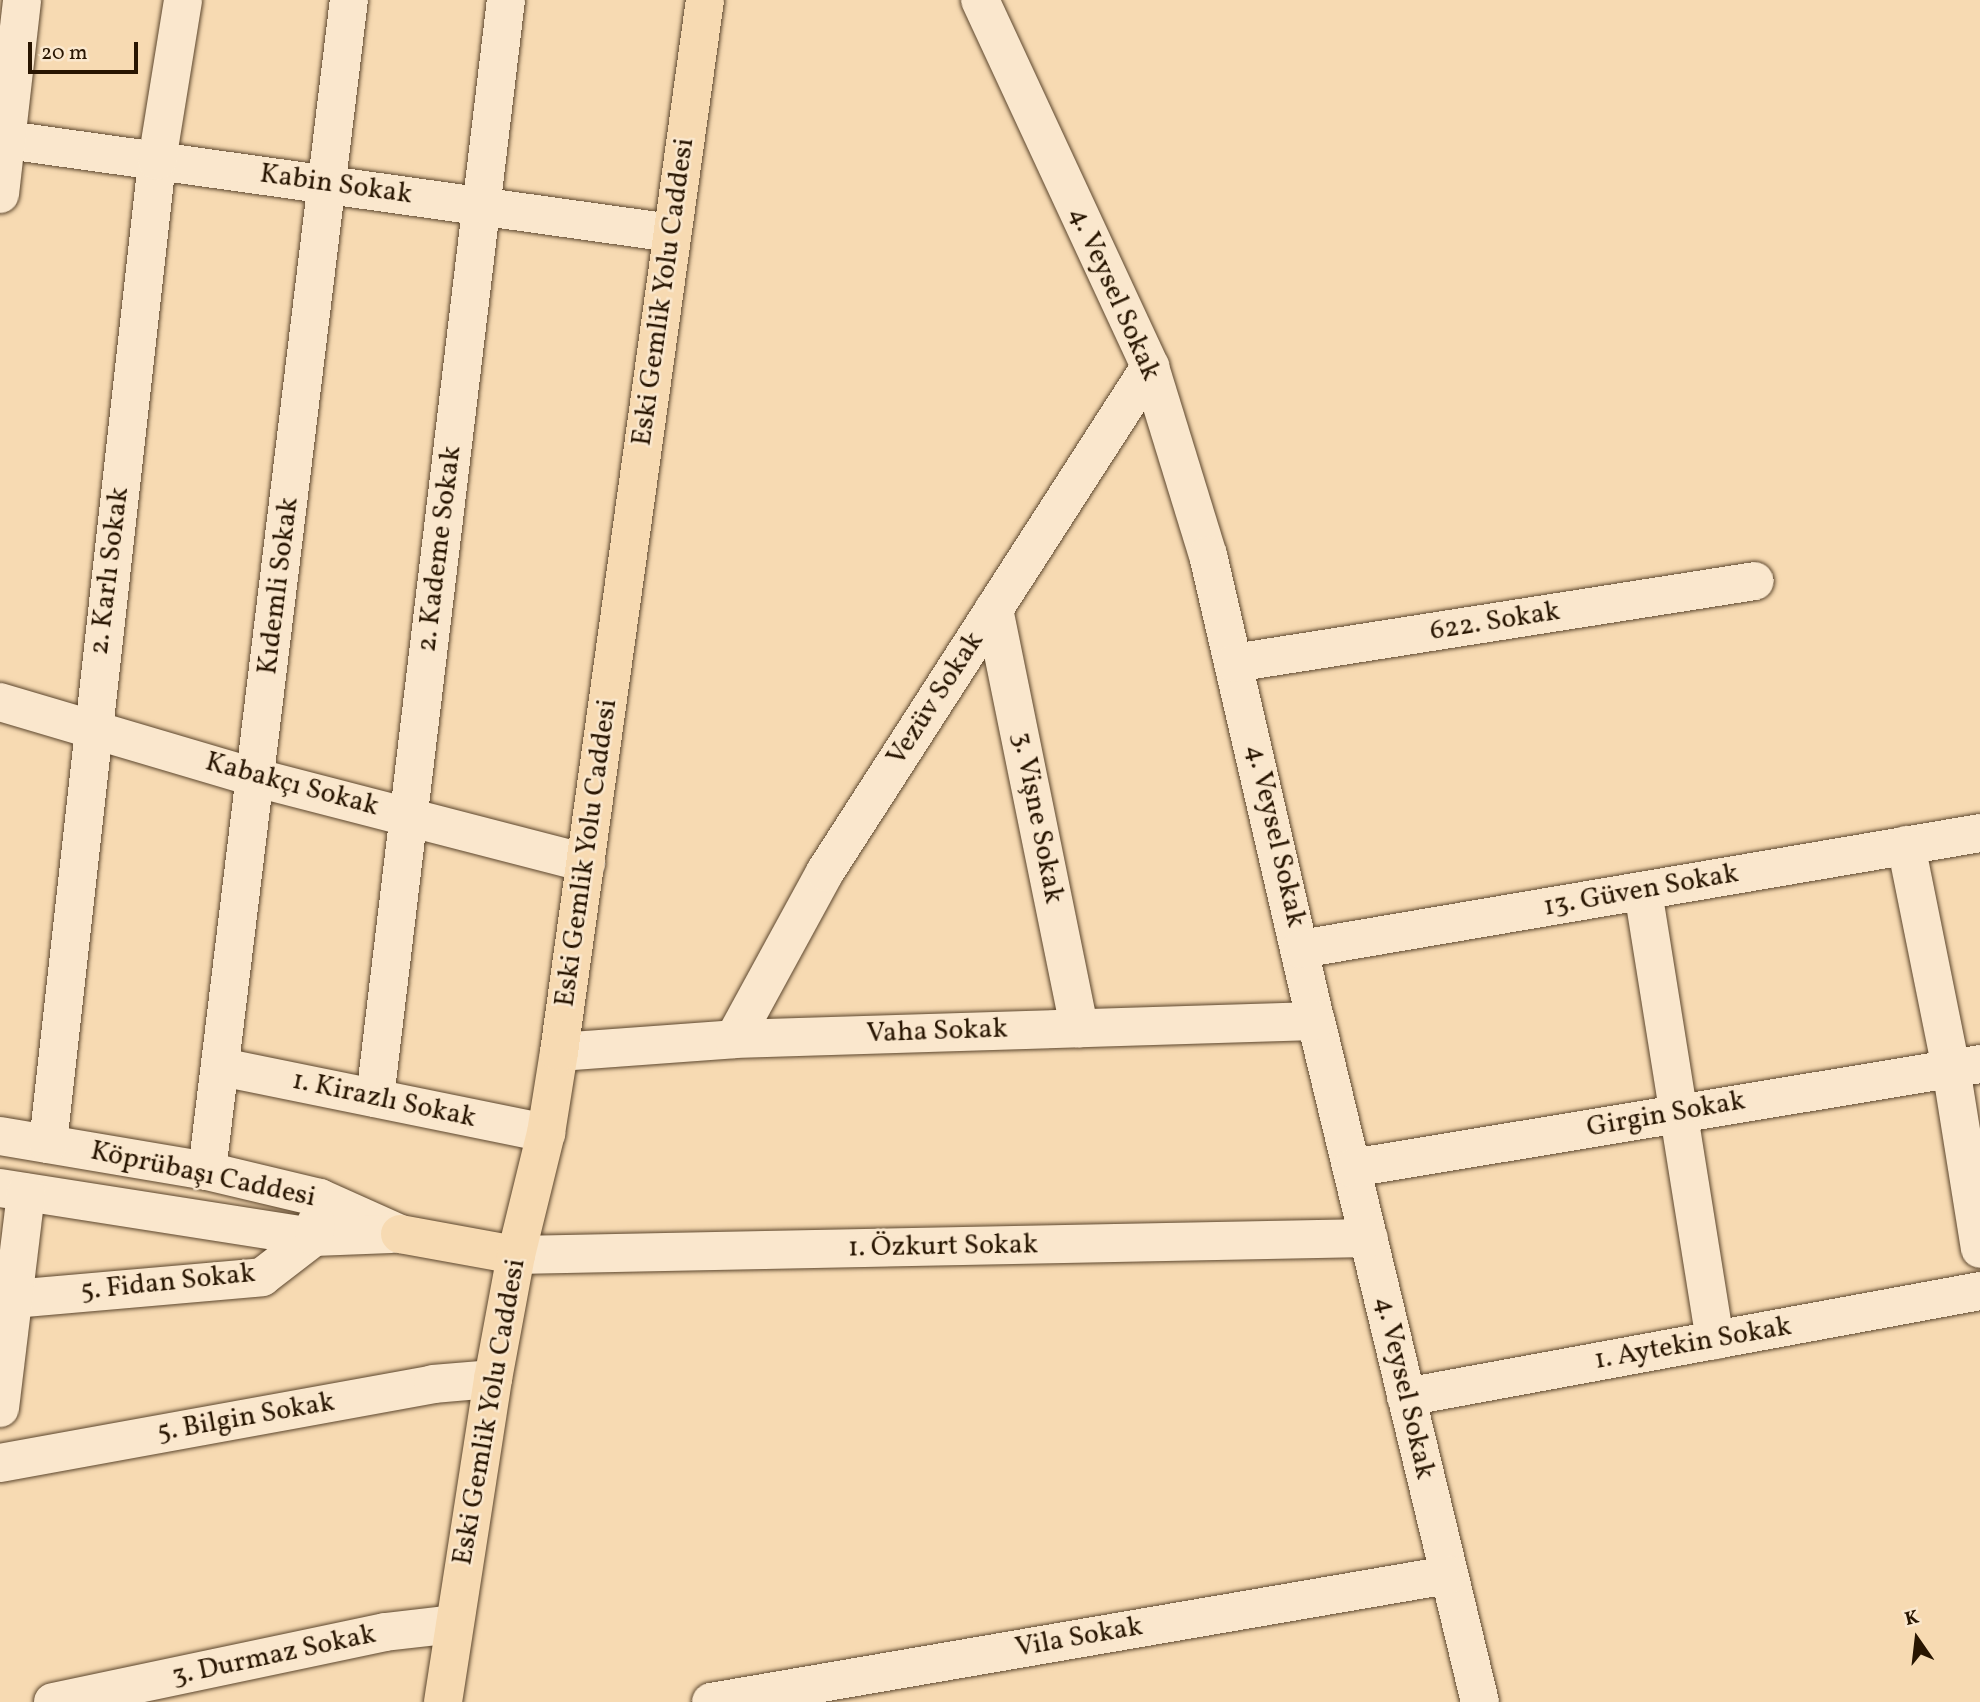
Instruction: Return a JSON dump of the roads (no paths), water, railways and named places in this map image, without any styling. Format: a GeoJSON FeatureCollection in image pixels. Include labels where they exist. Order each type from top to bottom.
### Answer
{"type":"FeatureCollection","features":[{"type":"Feature","properties":{"kind":"main road","name":"Eski Gemlik Yolu Caddesi"},"geometry":{"type":"LineString","coordinates":[[443,1702],[492,1379],[516,1255],[546,1133],[559,1052],[705,0]]}},
{"type":"Feature","properties":{"kind":"main road","name":"Köprübaşı Caddesi"},"geometry":{"type":"LineString","coordinates":[[400,1234],[516,1255]]}},
{"type":"Feature","properties":{"kind":"street"},"geometry":{"type":"LineString","coordinates":[[0,194],[2,139],[22,0]]}},
{"type":"Feature","properties":{"kind":"street","name":"2. Karlı Sokak"},"geometry":{"type":"LineString","coordinates":[[48,1144],[157,161],[183,0]]}},
{"type":"Feature","properties":{"kind":"street","name":"Kıdemli Sokak"},"geometry":{"type":"LineString","coordinates":[[207,1171],[257,778],[325,184],[349,0]]}},
{"type":"Feature","properties":{"kind":"street","name":"2. Kademe Sokak"},"geometry":{"type":"LineString","coordinates":[[375,1098],[506,0]]}},
{"type":"Feature","properties":{"kind":"street","name":"4. Veysel Sokak"},"geometry":{"type":"LineString","coordinates":[[980,0],[1150,367],[1209,555],[1316,1021],[1480,1702]]}},
{"type":"Feature","properties":{"kind":"street","name":"Kabin Sokak"},"geometry":{"type":"LineString","coordinates":[[2,139],[671,233]]}},
{"type":"Feature","properties":{"kind":"street","name":"Vezüv Sokak"},"geometry":{"type":"LineString","coordinates":[[734,1039],[825,872],[1150,367]]}},
{"type":"Feature","properties":{"kind":"street","name":"622. Sokak"},"geometry":{"type":"LineString","coordinates":[[1234,663],[1755,582]]}},
{"type":"Feature","properties":{"kind":"street","name":"3. Vişne Sokak"},"geometry":{"type":"LineString","coordinates":[[994,609],[1079,1028]]}},
{"type":"Feature","properties":{"kind":"street","name":"Kabakçı Sokak"},"geometry":{"type":"LineString","coordinates":[[0,702],[257,778],[586,863]]}},
{"type":"Feature","properties":{"kind":"street","name":"13. Güven Sokak"},"geometry":{"type":"LineString","coordinates":[[1301,949],[1980,833]]}},
{"type":"Feature","properties":{"kind":"street"},"geometry":{"type":"LineString","coordinates":[[1906,845],[1965,1066],[1980,1249]]}},
{"type":"Feature","properties":{"kind":"street"},"geometry":{"type":"LineString","coordinates":[[1643,891],[1715,1340]]}},
{"type":"Feature","properties":{"kind":"street","name":"Vaha Sokak"},"geometry":{"type":"LineString","coordinates":[[559,1052],[734,1039],[1316,1021]]}},
{"type":"Feature","properties":{"kind":"street","name":"Girgin Sokak"},"geometry":{"type":"LineString","coordinates":[[1352,1168],[1965,1066]]}},
{"type":"Feature","properties":{"kind":"street","name":"1. Kirazlı Sokak"},"geometry":{"type":"LineString","coordinates":[[221,1067],[546,1133]]}},
{"type":"Feature","properties":{"kind":"street","name":"Köprübaşı Caddesi"},"geometry":{"type":"LineString","coordinates":[[0,1136],[207,1171],[320,1198],[400,1234]]}},
{"type":"Feature","properties":{"kind":"street"},"geometry":{"type":"LineString","coordinates":[[0,1408],[13,1299],[13,1190]]}},
{"type":"Feature","properties":{"kind":"street","name":"Köprübaşı Caddesi"},"geometry":{"type":"LineString","coordinates":[[13,1190],[314,1237],[400,1234]]}},
{"type":"Feature","properties":{"kind":"street"},"geometry":{"type":"LineString","coordinates":[[314,1237],[320,1198]]}},
{"type":"Feature","properties":{"kind":"street","name":"5. Fidan Sokak"},"geometry":{"type":"LineString","coordinates":[[13,1299],[262,1278],[314,1237]]}},
{"type":"Feature","properties":{"kind":"street","name":"1. Özkurt Sokak"},"geometry":{"type":"LineString","coordinates":[[516,1255],[1369,1238]]}},
{"type":"Feature","properties":{"kind":"street","name":"1. Aytekin Sokak"},"geometry":{"type":"LineString","coordinates":[[1406,1397],[1980,1291]]}},
{"type":"Feature","properties":{"kind":"street","name":"5. Bilgin Sokak"},"geometry":{"type":"LineString","coordinates":[[0,1463],[433,1384],[492,1379]]}},
{"type":"Feature","properties":{"kind":"street","name":"Vila Sokak"},"geometry":{"type":"LineString","coordinates":[[711,1702],[1448,1575]]}},
{"type":"Feature","properties":{"kind":"street","name":"3. Durmaz Sokak"},"geometry":{"type":"LineString","coordinates":[[53,1702],[386,1632],[454,1624]]}}]}
